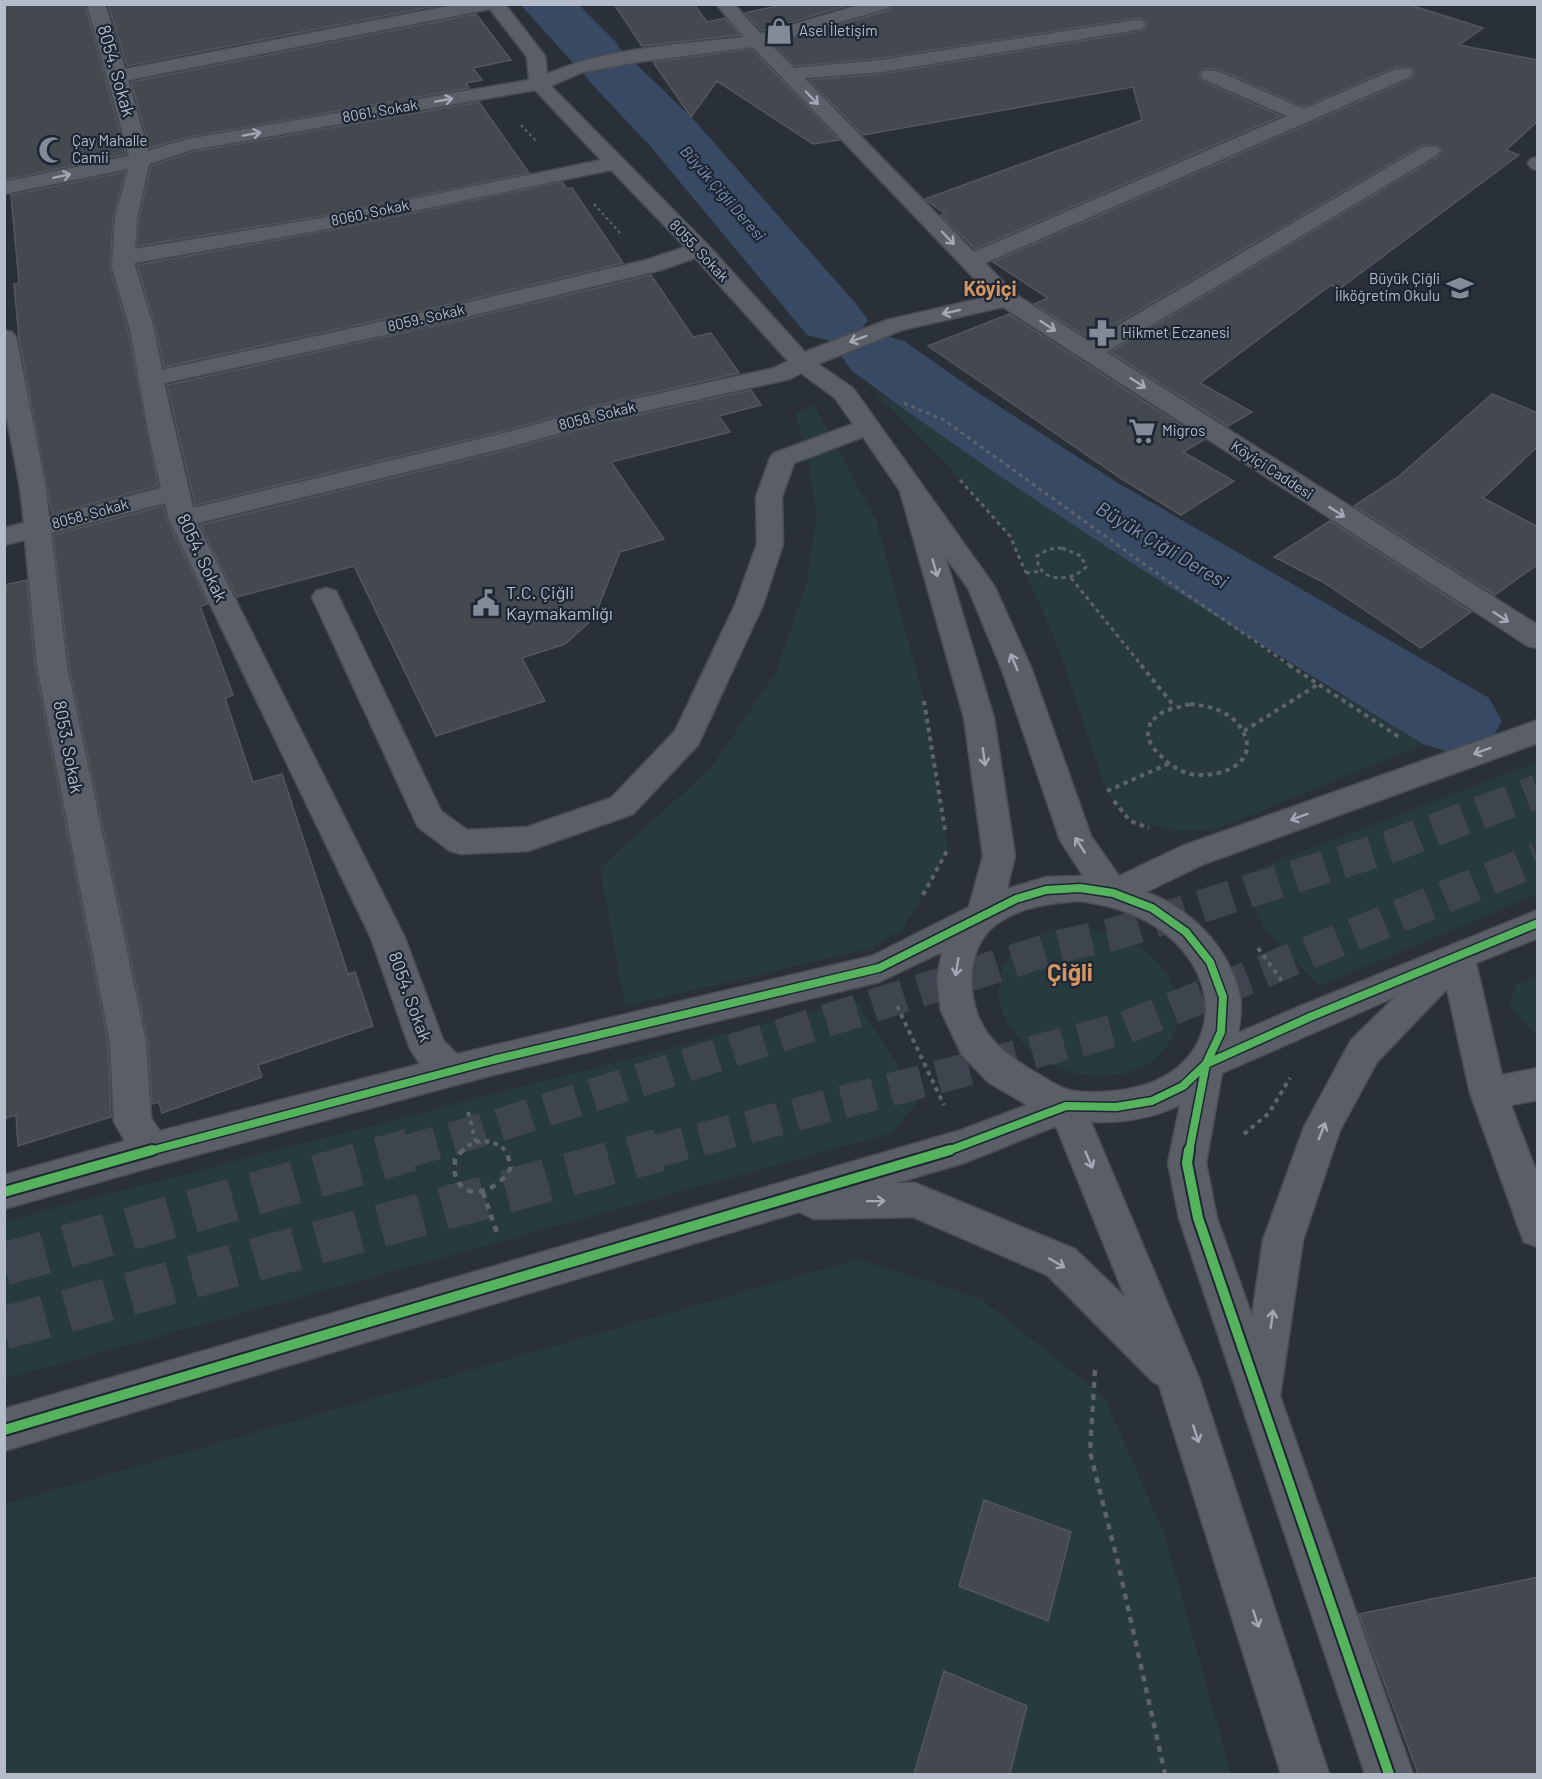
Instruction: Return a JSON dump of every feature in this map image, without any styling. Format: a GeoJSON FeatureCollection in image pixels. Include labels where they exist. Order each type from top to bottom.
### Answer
{"type":"FeatureCollection","features":[{"type":"Feature","properties":{"kind":"street"},"geometry":{"type":"LineString","coordinates":[[118,76],[489,4]]}},
{"type":"Feature","properties":{"kind":"street"},"geometry":{"type":"LineString","coordinates":[[495,4],[536,56],[538,84]]}},
{"type":"Feature","properties":{"kind":"street","name":"Köyiçi Caddesi"},"geometry":{"type":"LineString","coordinates":[[724,4],[757,41],[1007,299],[1535,635]]}},
{"type":"Feature","properties":{"kind":"street","name":"8061. Sokak"},"geometry":{"type":"LineString","coordinates":[[4,188],[140,159],[188,145],[538,84],[578,67],[638,56],[757,41],[882,4]]}},
{"type":"Feature","properties":{"kind":"street","name":"8054. Sokak"},"geometry":{"type":"LineString","coordinates":[[102,5],[140,159],[126,218],[123,267],[142,329],[182,519],[388,938],[428,1048],[452,1072]]}},
{"type":"Feature","properties":{"kind":"street"},"geometry":{"type":"LineString","coordinates":[[789,74],[882,66],[1136,25]]}},
{"type":"Feature","properties":{"kind":"street"},"geometry":{"type":"LineString","coordinates":[[971,261],[1403,73]]}},
{"type":"Feature","properties":{"kind":"street"},"geometry":{"type":"LineString","coordinates":[[1210,75],[1303,116]]}},
{"type":"Feature","properties":{"kind":"street","name":"8055. Sokak"},"geometry":{"type":"LineString","coordinates":[[538,84],[699,249],[812,358],[844,393],[981,587],[1017,670],[1076,840],[1113,893]]}},
{"type":"Feature","properties":{"kind":"street"},"geometry":{"type":"LineString","coordinates":[[1089,352],[1430,151]]}},
{"type":"Feature","properties":{"kind":"street","name":"8060. Sokak"},"geometry":{"type":"LineString","coordinates":[[123,258],[316,225],[615,163]]}},
{"type":"Feature","properties":{"kind":"street","name":"8059. Sokak"},"geometry":{"type":"LineString","coordinates":[[151,379],[464,310],[653,265],[699,249]]}},
{"type":"Feature","properties":{"kind":"street","name":"8058. Sokak"},"geometry":{"type":"LineString","coordinates":[[182,519],[508,440],[599,414],[782,374],[812,358],[895,325],[1007,299]]}},
{"type":"Feature","properties":{"kind":"street","name":"8053. Sokak"},"geometry":{"type":"LineString","coordinates":[[4,337],[33,489],[52,666],[128,1042],[133,1122],[152,1150]]}},
{"type":"Feature","properties":{"kind":"street"},"geometry":{"type":"LineString","coordinates":[[326,597],[429,819],[461,842],[528,839],[622,806],[687,737],[749,604],[770,544],[769,497],[783,458],[868,427]]}},
{"type":"Feature","properties":{"kind":"street","name":"8058. Sokak"},"geometry":{"type":"LineString","coordinates":[[4,537],[175,492]]}},
{"type":"Feature","properties":{"kind":"street"},"geometry":{"type":"LineString","coordinates":[[913,492],[979,717],[999,856],[983,917],[960,944],[954,979],[958,1011],[975,1044],[1001,1071],[1066,1106],[1178,1378],[1305,1774]]}},
{"type":"Feature","properties":{"kind":"street"},"geometry":{"type":"LineString","coordinates":[[1113,893],[1193,855],[1538,731]]}},
{"type":"Feature","properties":{"kind":"street"},"geometry":{"type":"LineString","coordinates":[[4,1192],[152,1150],[493,1060],[879,968],[983,917],[1016,898],[1046,890],[1080,888],[1113,893],[1152,908],[1186,932],[1210,962],[1223,997],[1221,1032],[1206,1064],[1187,1163],[1198,1218],[1389,1774]]}},
{"type":"Feature","properties":{"kind":"street"},"geometry":{"type":"LineString","coordinates":[[4,1430],[964,1146],[1066,1106],[1116,1107],[1152,1101],[1183,1086],[1206,1064],[1310,1017],[1538,923]]}},
{"type":"Feature","properties":{"kind":"street"},"geometry":{"type":"LineString","coordinates":[[1457,956],[1488,1093],[1538,1229]]}},
{"type":"Feature","properties":{"kind":"street"},"geometry":{"type":"LineString","coordinates":[[1260,1398],[1283,1240],[1323,1127],[1364,1051],[1457,956]]}},
{"type":"Feature","properties":{"kind":"street"},"geometry":{"type":"LineString","coordinates":[[1488,1093],[1538,1084]]}},
{"type":"Feature","properties":{"kind":"street"},"geometry":{"type":"LineString","coordinates":[[775,1202],[915,1200],[1061,1262],[1178,1378]]}},
{"type":"Feature","properties":{"kind":"path"},"geometry":{"type":"LineString","coordinates":[[903,403],[944,420],[1156,575],[1318,685],[1407,742]]}},
{"type":"Feature","properties":{"kind":"path"},"geometry":{"type":"LineString","coordinates":[[1054,548],[1070,549],[1082,557],[1086,567],[1083,572],[1071,578],[1054,578],[1041,571],[1036,561],[1042,552],[1054,548]]}},
{"type":"Feature","properties":{"kind":"path"},"geometry":{"type":"LineString","coordinates":[[1026,573],[1041,571]]}},
{"type":"Feature","properties":{"kind":"path"},"geometry":{"type":"LineString","coordinates":[[1071,578],[1174,706]]}},
{"type":"Feature","properties":{"kind":"path"},"geometry":{"type":"LineString","coordinates":[[1244,731],[1318,685]]}},
{"type":"Feature","properties":{"kind":"path"},"geometry":{"type":"LineString","coordinates":[[1174,706],[1206,706],[1222,711],[1244,731],[1248,742],[1247,753],[1240,763],[1230,770],[1215,774],[1199,774],[1183,771],[1168,764],[1156,754],[1149,742],[1147,730],[1152,720],[1161,711],[1174,706]]}},
{"type":"Feature","properties":{"kind":"path"},"geometry":{"type":"LineString","coordinates":[[1106,791],[1168,764]]}},
{"type":"Feature","properties":{"kind":"path"},"geometry":{"type":"LineString","coordinates":[[892,997],[946,1108]]}},
{"type":"Feature","properties":{"kind":"path"},"geometry":{"type":"LineString","coordinates":[[485,1140],[495,1142],[508,1152],[511,1168],[501,1183],[493,1189],[483,1191],[465,1190],[458,1184],[453,1168],[454,1160],[467,1145],[485,1140]]}},
{"type":"Feature","properties":{"kind":"path"},"geometry":{"type":"LineString","coordinates":[[483,1191],[500,1241]]}},
{"type":"Feature","properties":{"kind":"path"},"geometry":{"type":"LineString","coordinates":[[1096,1364],[1090,1452],[1118,1563],[1165,1774]]}},
{"type":"Feature","properties":{"kind":"green space"},"geometry":{"type":"Polygon","coordinates":[[[872,391],[944,420],[1156,575],[1318,685],[1439,738],[1217,829],[1181,831],[1130,821],[1106,791],[1060,652],[1010,536],[938,455],[872,391]]]}},
{"type":"Feature","properties":{"kind":"green space"},"geometry":{"type":"Polygon","coordinates":[[[814,405],[876,520],[924,700],[948,851],[903,929],[869,949],[625,1006],[600,868],[710,769],[775,674],[807,582],[817,513],[806,453],[795,413],[814,405]]]}},
{"type":"Feature","properties":{"kind":"green space"},"geometry":{"type":"Polygon","coordinates":[[[1537,762],[1537,894],[1319,986],[1265,929],[1239,876],[1537,762]]]}},
{"type":"Feature","properties":{"kind":"green space"},"geometry":{"type":"Polygon","coordinates":[[[1085,928],[1121,937],[1141,947],[1162,967],[1176,992],[1178,1018],[1175,1032],[1163,1052],[1140,1068],[1101,1076],[1065,1070],[1034,1053],[1012,1029],[1000,1002],[1001,974],[1018,949],[1053,930],[1085,928]]]}},
{"type":"Feature","properties":{"kind":"green space"},"geometry":{"type":"Polygon","coordinates":[[[1537,976],[1538,1036],[1536,1036],[1509,1004],[1516,985],[1537,976]]]}},
{"type":"Feature","properties":{"kind":"green space"},"geometry":{"type":"Polygon","coordinates":[[[856,1000],[896,1062],[917,1103],[892,1133],[5,1379],[5,1221],[856,1000]]]}},
{"type":"Feature","properties":{"kind":"green space"},"geometry":{"type":"Polygon","coordinates":[[[858,1259],[981,1299],[1105,1398],[1165,1536],[1231,1774],[5,1774],[5,1504],[858,1259]]]}},
{"type":"Feature","properties":{"kind":"building"},"geometry":{"type":"Polygon","coordinates":[[[4,4],[85,4],[126,154],[4,180],[4,4]]]}},
{"type":"Feature","properties":{"kind":"building"},"geometry":{"type":"Polygon","coordinates":[[[108,4],[445,4],[127,66],[108,4]]]}},
{"type":"Feature","properties":{"kind":"building"},"geometry":{"type":"Polygon","coordinates":[[[614,4],[694,4],[707,22],[725,18],[740,35],[642,46],[614,4]]]}},
{"type":"Feature","properties":{"kind":"building"},"geometry":{"type":"Polygon","coordinates":[[[786,4],[852,4],[762,31],[745,13],[786,4]]]}},
{"type":"Feature","properties":{"kind":"building"},"geometry":{"type":"Polygon","coordinates":[[[892,4],[1407,4],[1483,28],[1459,45],[1538,60],[1538,121],[1506,150],[1519,155],[1339,289],[1331,285],[1200,383],[1252,412],[1228,426],[1110,352],[1438,157],[1442,151],[1439,146],[1422,145],[1090,339],[1034,304],[1048,298],[993,262],[1411,79],[1414,74],[1412,68],[1395,67],[1304,107],[1218,69],[1203,69],[1199,74],[1202,81],[1281,116],[975,249],[941,215],[945,214],[925,199],[1142,120],[1133,87],[863,135],[809,80],[882,74],[1136,32],[1144,30],[1147,24],[1142,19],[1136,18],[882,58],[795,66],[773,44],[889,10],[892,4]]]}},
{"type":"Feature","properties":{"kind":"building"},"geometry":{"type":"Polygon","coordinates":[[[476,14],[511,60],[473,68],[482,80],[466,83],[469,88],[188,137],[150,148],[131,82],[476,14]]]}},
{"type":"Feature","properties":{"kind":"building"},"geometry":{"type":"Polygon","coordinates":[[[752,49],[839,140],[813,144],[717,81],[691,117],[653,62],[752,49]]]}},
{"type":"Feature","properties":{"kind":"building"},"geometry":{"type":"Polygon","coordinates":[[[479,102],[529,173],[316,217],[137,246],[139,218],[151,166],[192,152],[479,102]]]}},
{"type":"Feature","properties":{"kind":"building"},"geometry":{"type":"Polygon","coordinates":[[[125,172],[113,218],[110,267],[128,330],[158,486],[52,514],[19,339],[14,284],[19,283],[11,195],[125,172]]]}},
{"type":"Feature","properties":{"kind":"building"},"geometry":{"type":"Polygon","coordinates":[[[562,182],[567,189],[572,188],[623,263],[452,304],[164,367],[156,329],[137,265],[316,233],[562,182]]]}},
{"type":"Feature","properties":{"kind":"building"},"geometry":{"type":"Polygon","coordinates":[[[651,275],[693,337],[711,333],[739,373],[599,405],[500,432],[195,505],[167,385],[453,322],[651,275]]]}},
{"type":"Feature","properties":{"kind":"building"},"geometry":{"type":"Polygon","coordinates":[[[1009,314],[1204,440],[1183,452],[1234,481],[1181,515],[1122,479],[928,346],[1009,314]]]}},
{"type":"Feature","properties":{"kind":"building"},"geometry":{"type":"Polygon","coordinates":[[[751,390],[761,405],[719,416],[730,432],[611,462],[664,539],[620,552],[594,618],[565,644],[522,658],[545,701],[436,736],[354,566],[237,597],[200,525],[518,447],[605,422],[751,390]]]}},
{"type":"Feature","properties":{"kind":"building"},"geometry":{"type":"Polygon","coordinates":[[[1492,394],[1538,413],[1538,446],[1483,498],[1538,527],[1538,564],[1495,595],[1354,506],[1398,477],[1492,394]]]}},
{"type":"Feature","properties":{"kind":"building"},"geometry":{"type":"Polygon","coordinates":[[[163,506],[167,520],[208,604],[200,606],[233,695],[225,698],[253,782],[282,774],[348,974],[355,972],[373,1026],[258,1065],[262,1077],[162,1113],[159,1102],[152,1104],[148,1042],[69,666],[53,535],[163,506]]]}},
{"type":"Feature","properties":{"kind":"building"},"geometry":{"type":"Polygon","coordinates":[[[1330,521],[1471,612],[1421,648],[1323,582],[1274,557],[1330,521]]]}},
{"type":"Feature","properties":{"kind":"building"},"geometry":{"type":"Polygon","coordinates":[[[27,580],[35,666],[108,1042],[111,1117],[18,1146],[16,1115],[4,1119],[4,585],[27,580]]]}},
{"type":"Feature","properties":{"kind":"building"},"geometry":{"type":"Polygon","coordinates":[[[984,1500],[1071,1532],[1048,1621],[959,1586],[984,1500]]]}},
{"type":"Feature","properties":{"kind":"building"},"geometry":{"type":"Polygon","coordinates":[[[1538,1577],[1538,1774],[1418,1774],[1359,1614],[1538,1577]]]}},
{"type":"Feature","properties":{"kind":"building"},"geometry":{"type":"Polygon","coordinates":[[[944,1671],[1027,1706],[1010,1774],[914,1774],[944,1671]]]}},
{"type":"Feature","properties":{"kind":"waterway","name":"Büyük Çiğli Deresi"},"geometry":{"type":"LineString","coordinates":[[547,4],[596,54]]}},
{"type":"Feature","properties":{"kind":"waterway","name":"Büyük Çiğli Deresi"},"geometry":{"type":"LineString","coordinates":[[610,70],[672,133],[832,320]]}},
{"type":"Feature","properties":{"kind":"waterway","name":"Büyük Çiğli Deresi"},"geometry":{"type":"LineString","coordinates":[[878,356],[1018,454],[1162,546],[1456,721]]}},
{"type":"Feature","properties":{"kind":"tunnel"},"geometry":{"type":"LineString","coordinates":[[405,1152],[496,1126],[1057,947],[1114,934],[1389,847],[1538,791]]}},
{"type":"Feature","properties":{"kind":"tunnel"},"geometry":{"type":"LineString","coordinates":[[653,1152],[1125,1028],[1538,859]]}},
{"type":"Feature","properties":{"kind":"tunnel"},"geometry":{"type":"LineString","coordinates":[[4,1264],[410,1150]]}},
{"type":"Feature","properties":{"kind":"tunnel"},"geometry":{"type":"LineString","coordinates":[[4,1328],[659,1150]]}},
{"type":"Feature","properties":{"kind":"cycle path"},"geometry":{"type":"LineString","coordinates":[[4,1192],[152,1150],[493,1060],[879,968],[1016,899],[1046,890],[1080,888],[1113,893],[1152,908],[1186,932],[1210,962],[1223,997],[1221,1032],[1206,1064],[1187,1163],[1198,1218],[1389,1774]]}},
{"type":"Feature","properties":{"kind":"cycle path"},"geometry":{"type":"LineString","coordinates":[[4,1430],[964,1146],[1066,1106],[1116,1107],[1152,1101],[1183,1086],[1206,1064],[1310,1017],[1538,923]]}},
{"type":"Feature","properties":{"kind":"place","name":"Asel İletişim"},"geometry":{"type":"Point","coordinates":[779,31]}},
{"type":"Feature","properties":{"kind":"place","name":"Çay Mahalle Camii"},"geometry":{"type":"Point","coordinates":[52,150]}},
{"type":"Feature","properties":{"kind":"place","name":"Büyük Çiğli İlköğretim Okulu"},"geometry":{"type":"Point","coordinates":[1460,288]}},
{"type":"Feature","properties":{"kind":"place","name":"Hikmet Eczanesi"},"geometry":{"type":"Point","coordinates":[1102,333]}},
{"type":"Feature","properties":{"kind":"place","name":"Migros"},"geometry":{"type":"Point","coordinates":[1142,431]}},
{"type":"Feature","properties":{"kind":"place","name":"T.C. Çiğli Kaymakamlığı"},"geometry":{"type":"Point","coordinates":[486,603]}},
{"type":"Feature","properties":{"kind":"district","name":"Köyiçi"},"geometry":{"type":"Point","coordinates":[990,289]}},
{"type":"Feature","properties":{"kind":"district","name":"Çiğli"},"geometry":{"type":"Point","coordinates":[1070,973]}}]}
